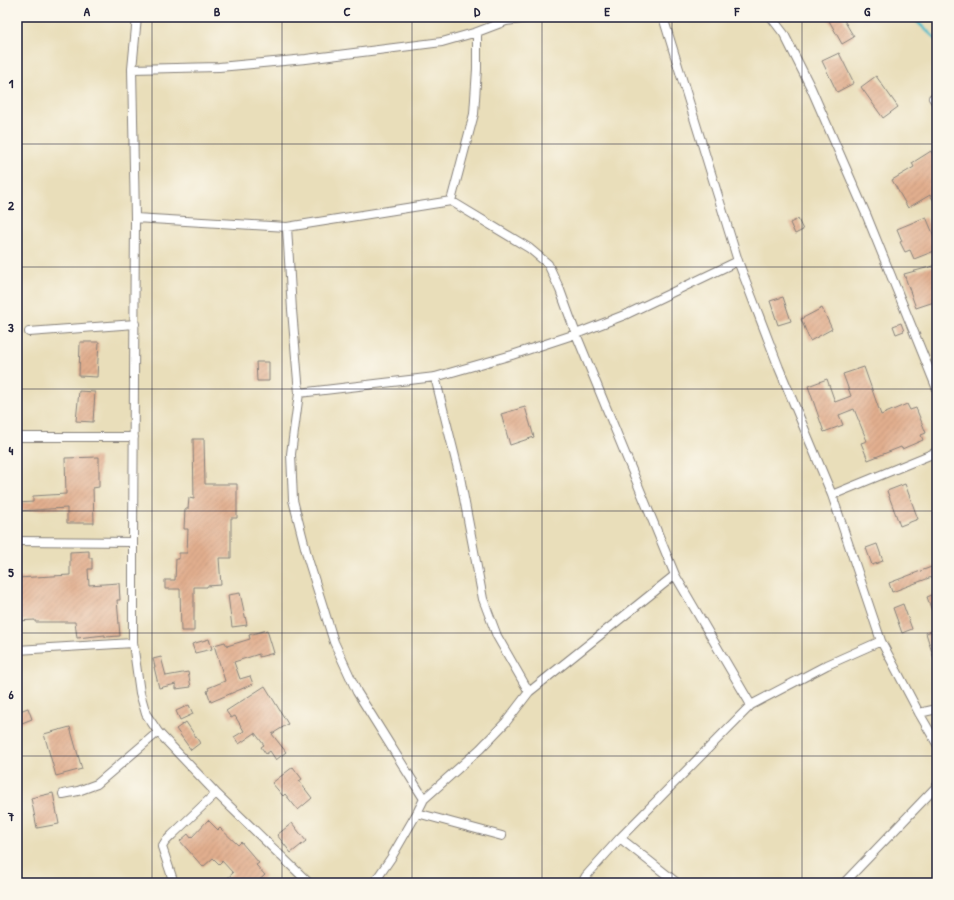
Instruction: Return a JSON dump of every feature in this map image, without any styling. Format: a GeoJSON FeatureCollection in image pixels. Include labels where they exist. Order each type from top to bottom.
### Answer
{"type":"FeatureCollection","features":[{"type":"Feature","properties":{"kind":"street"},"geometry":{"type":"LineString","coordinates":[[138,17],[132,69],[135,218],[133,643],[140,693],[146,714],[158,732],[216,793],[310,883]]}},
{"type":"Feature","properties":{"kind":"street"},"geometry":{"type":"LineString","coordinates":[[132,69],[219,67],[306,59],[442,42],[477,32],[506,21],[536,17]]}},
{"type":"Feature","properties":{"kind":"street"},"geometry":{"type":"LineString","coordinates":[[663,17],[738,261],[779,368],[832,495],[881,641],[918,713],[937,744]]}},
{"type":"Feature","properties":{"kind":"street"},"geometry":{"type":"LineString","coordinates":[[772,17],[784,34],[811,88],[866,214],[937,389]]}},
{"type":"Feature","properties":{"kind":"street"},"geometry":{"type":"LineString","coordinates":[[451,201],[474,114],[477,69],[477,32]]}},
{"type":"Feature","properties":{"kind":"street"},"geometry":{"type":"LineString","coordinates":[[135,218],[287,227],[451,201],[529,248],[548,264],[560,290],[576,334],[675,575],[751,705]]}},
{"type":"Feature","properties":{"kind":"street"},"geometry":{"type":"LineString","coordinates":[[287,227],[299,393],[291,454],[293,500],[308,559],[334,642],[357,692],[424,799]]}},
{"type":"Feature","properties":{"kind":"street"},"geometry":{"type":"LineString","coordinates":[[299,393],[435,377],[512,355],[576,334],[627,314],[738,261]]}},
{"type":"Feature","properties":{"kind":"street"},"geometry":{"type":"LineString","coordinates":[[29,332],[135,324]]}},
{"type":"Feature","properties":{"kind":"street"},"geometry":{"type":"LineString","coordinates":[[435,377],[460,477],[483,599],[496,636],[529,692]]}},
{"type":"Feature","properties":{"kind":"street"},"geometry":{"type":"LineString","coordinates":[[17,437],[134,437]]}},
{"type":"Feature","properties":{"kind":"street"},"geometry":{"type":"LineString","coordinates":[[832,495],[937,452]]}},
{"type":"Feature","properties":{"kind":"street"},"geometry":{"type":"LineString","coordinates":[[17,541],[133,542]]}},
{"type":"Feature","properties":{"kind":"street"},"geometry":{"type":"LineString","coordinates":[[374,883],[391,858],[424,799],[480,749],[506,722],[529,692],[675,575]]}},
{"type":"Feature","properties":{"kind":"street"},"geometry":{"type":"LineString","coordinates":[[582,883],[586,876],[620,838],[751,705],[828,664],[881,641]]}},
{"type":"Feature","properties":{"kind":"street"},"geometry":{"type":"LineString","coordinates":[[17,650],[133,643]]}},
{"type":"Feature","properties":{"kind":"street"},"geometry":{"type":"LineString","coordinates":[[918,713],[937,709]]}},
{"type":"Feature","properties":{"kind":"street"},"geometry":{"type":"LineString","coordinates":[[63,794],[78,791],[97,784],[158,732]]}},
{"type":"Feature","properties":{"kind":"street"},"geometry":{"type":"LineString","coordinates":[[844,883],[937,786]]}},
{"type":"Feature","properties":{"kind":"street"},"geometry":{"type":"LineString","coordinates":[[174,882],[162,847],[172,835],[216,793]]}},
{"type":"Feature","properties":{"kind":"street"},"geometry":{"type":"LineString","coordinates":[[417,813],[502,836]]}},
{"type":"Feature","properties":{"kind":"street"},"geometry":{"type":"LineString","coordinates":[[620,838],[677,883]]}},
{"type":"Feature","properties":{"kind":"building"},"geometry":{"type":"Polygon","coordinates":[[[827,17],[842,17],[854,37],[842,44],[827,17]]]}},
{"type":"Feature","properties":{"kind":"building"},"geometry":{"type":"Polygon","coordinates":[[[839,53],[854,83],[837,92],[822,61],[839,53]]]}},
{"type":"Feature","properties":{"kind":"building"},"geometry":{"type":"Polygon","coordinates":[[[876,76],[898,107],[883,118],[861,87],[876,76]]]}},
{"type":"Feature","properties":{"kind":"building"},"geometry":{"type":"Polygon","coordinates":[[[931,151],[934,157],[937,156],[937,206],[930,195],[908,208],[892,180],[914,167],[912,163],[931,151]]]}},
{"type":"Feature","properties":{"kind":"building"},"geometry":{"type":"Polygon","coordinates":[[[926,217],[937,243],[937,250],[914,259],[910,250],[905,252],[900,242],[902,241],[897,229],[926,217]]]}},
{"type":"Feature","properties":{"kind":"building"},"geometry":{"type":"Polygon","coordinates":[[[798,219],[803,230],[795,234],[790,223],[798,219]]]}},
{"type":"Feature","properties":{"kind":"building"},"geometry":{"type":"Polygon","coordinates":[[[937,265],[937,301],[916,308],[904,274],[937,265]]]}},
{"type":"Feature","properties":{"kind":"building"},"geometry":{"type":"Polygon","coordinates":[[[783,297],[791,321],[778,325],[770,301],[783,297]]]}},
{"type":"Feature","properties":{"kind":"building"},"geometry":{"type":"Polygon","coordinates":[[[822,308],[832,329],[810,341],[801,319],[822,308]]]}},
{"type":"Feature","properties":{"kind":"building"},"geometry":{"type":"Polygon","coordinates":[[[901,323],[904,331],[896,334],[893,326],[901,323]]]}},
{"type":"Feature","properties":{"kind":"building"},"geometry":{"type":"Polygon","coordinates":[[[80,342],[99,342],[97,377],[79,376],[80,342]]]}},
{"type":"Feature","properties":{"kind":"building"},"geometry":{"type":"Polygon","coordinates":[[[256,362],[269,362],[269,381],[257,381],[256,362]]]}},
{"type":"Feature","properties":{"kind":"building"},"geometry":{"type":"Polygon","coordinates":[[[864,367],[881,415],[907,404],[910,410],[916,408],[926,433],[921,435],[923,440],[902,449],[901,447],[868,460],[861,443],[867,441],[854,409],[839,415],[843,425],[824,432],[808,386],[827,379],[835,402],[851,396],[843,374],[864,367]]]}},
{"type":"Feature","properties":{"kind":"building"},"geometry":{"type":"Polygon","coordinates":[[[79,391],[95,392],[93,422],[76,421],[79,391]]]}},
{"type":"Feature","properties":{"kind":"building"},"geometry":{"type":"Polygon","coordinates":[[[525,407],[534,437],[510,445],[501,414],[525,407]]]}},
{"type":"Feature","properties":{"kind":"building"},"geometry":{"type":"Polygon","coordinates":[[[193,439],[204,439],[205,484],[237,484],[237,518],[231,518],[231,558],[219,558],[221,585],[194,587],[194,631],[181,631],[180,589],[165,589],[165,580],[175,580],[176,559],[179,559],[179,553],[187,553],[188,529],[184,529],[185,509],[188,509],[189,498],[194,499],[193,439]]]}},
{"type":"Feature","properties":{"kind":"building"},"geometry":{"type":"Polygon","coordinates":[[[99,457],[99,487],[93,488],[94,523],[67,523],[67,508],[17,511],[17,503],[33,502],[33,496],[66,494],[65,458],[99,457]]]}},
{"type":"Feature","properties":{"kind":"building"},"geometry":{"type":"Polygon","coordinates":[[[905,484],[918,519],[900,526],[887,491],[905,484]]]}},
{"type":"Feature","properties":{"kind":"building"},"geometry":{"type":"Polygon","coordinates":[[[877,544],[883,561],[872,565],[866,548],[877,544]]]}},
{"type":"Feature","properties":{"kind":"building"},"geometry":{"type":"Polygon","coordinates":[[[89,551],[89,558],[92,558],[92,569],[88,569],[89,585],[119,583],[120,600],[117,600],[120,636],[105,637],[105,635],[77,638],[75,622],[35,622],[35,620],[17,621],[17,578],[70,575],[70,552],[89,551]]]}},
{"type":"Feature","properties":{"kind":"building"},"geometry":{"type":"Polygon","coordinates":[[[934,566],[937,575],[892,592],[889,583],[934,566]]]}},
{"type":"Feature","properties":{"kind":"building"},"geometry":{"type":"Polygon","coordinates":[[[240,593],[247,625],[232,627],[228,595],[240,593]]]}},
{"type":"Feature","properties":{"kind":"building"},"geometry":{"type":"Polygon","coordinates":[[[937,593],[937,622],[936,622],[927,597],[937,593]]]}},
{"type":"Feature","properties":{"kind":"building"},"geometry":{"type":"Polygon","coordinates":[[[903,604],[912,629],[902,633],[893,608],[903,604]]]}},
{"type":"Feature","properties":{"kind":"building"},"geometry":{"type":"Polygon","coordinates":[[[267,630],[274,653],[259,657],[259,654],[234,662],[240,679],[250,676],[253,684],[211,702],[207,691],[209,690],[208,688],[225,681],[214,645],[225,642],[227,646],[250,639],[249,635],[267,630]]]}},
{"type":"Feature","properties":{"kind":"building"},"geometry":{"type":"Polygon","coordinates":[[[937,630],[937,662],[935,662],[926,633],[937,630]]]}},
{"type":"Feature","properties":{"kind":"building"},"geometry":{"type":"Polygon","coordinates":[[[209,639],[212,649],[195,653],[192,644],[209,639]]]}},
{"type":"Feature","properties":{"kind":"building"},"geometry":{"type":"Polygon","coordinates":[[[161,657],[166,676],[188,672],[191,687],[176,689],[176,684],[159,688],[153,659],[161,657]]]}},
{"type":"Feature","properties":{"kind":"building"},"geometry":{"type":"Polygon","coordinates":[[[265,686],[288,724],[272,734],[286,752],[276,760],[270,751],[266,754],[261,747],[264,745],[255,733],[239,744],[234,737],[244,731],[235,716],[231,718],[226,711],[265,686]]]}},
{"type":"Feature","properties":{"kind":"building"},"geometry":{"type":"Polygon","coordinates":[[[189,705],[193,714],[180,720],[176,711],[189,705]]]}},
{"type":"Feature","properties":{"kind":"building"},"geometry":{"type":"Polygon","coordinates":[[[28,708],[32,719],[17,725],[17,712],[28,708]]]}},
{"type":"Feature","properties":{"kind":"building"},"geometry":{"type":"Polygon","coordinates":[[[186,722],[200,743],[191,750],[176,729],[186,722]]]}},
{"type":"Feature","properties":{"kind":"building"},"geometry":{"type":"Polygon","coordinates":[[[70,727],[82,769],[56,776],[44,734],[70,727]]]}},
{"type":"Feature","properties":{"kind":"building"},"geometry":{"type":"Polygon","coordinates":[[[293,767],[302,779],[299,781],[312,798],[298,810],[285,794],[283,796],[272,783],[293,767]]]}},
{"type":"Feature","properties":{"kind":"building"},"geometry":{"type":"Polygon","coordinates":[[[53,793],[59,824],[37,828],[31,798],[53,793]]]}},
{"type":"Feature","properties":{"kind":"building"},"geometry":{"type":"Polygon","coordinates":[[[208,820],[218,830],[220,828],[238,845],[241,842],[259,863],[256,865],[265,875],[256,883],[222,883],[233,873],[222,861],[219,864],[213,858],[203,867],[180,841],[188,834],[191,838],[208,820]]]}},
{"type":"Feature","properties":{"kind":"building"},"geometry":{"type":"Polygon","coordinates":[[[292,823],[306,841],[291,853],[277,835],[292,823]]]}},
{"type":"Feature","properties":{"kind":"waterway"},"geometry":{"type":"LineString","coordinates":[[912,17],[937,40]]}}]}
